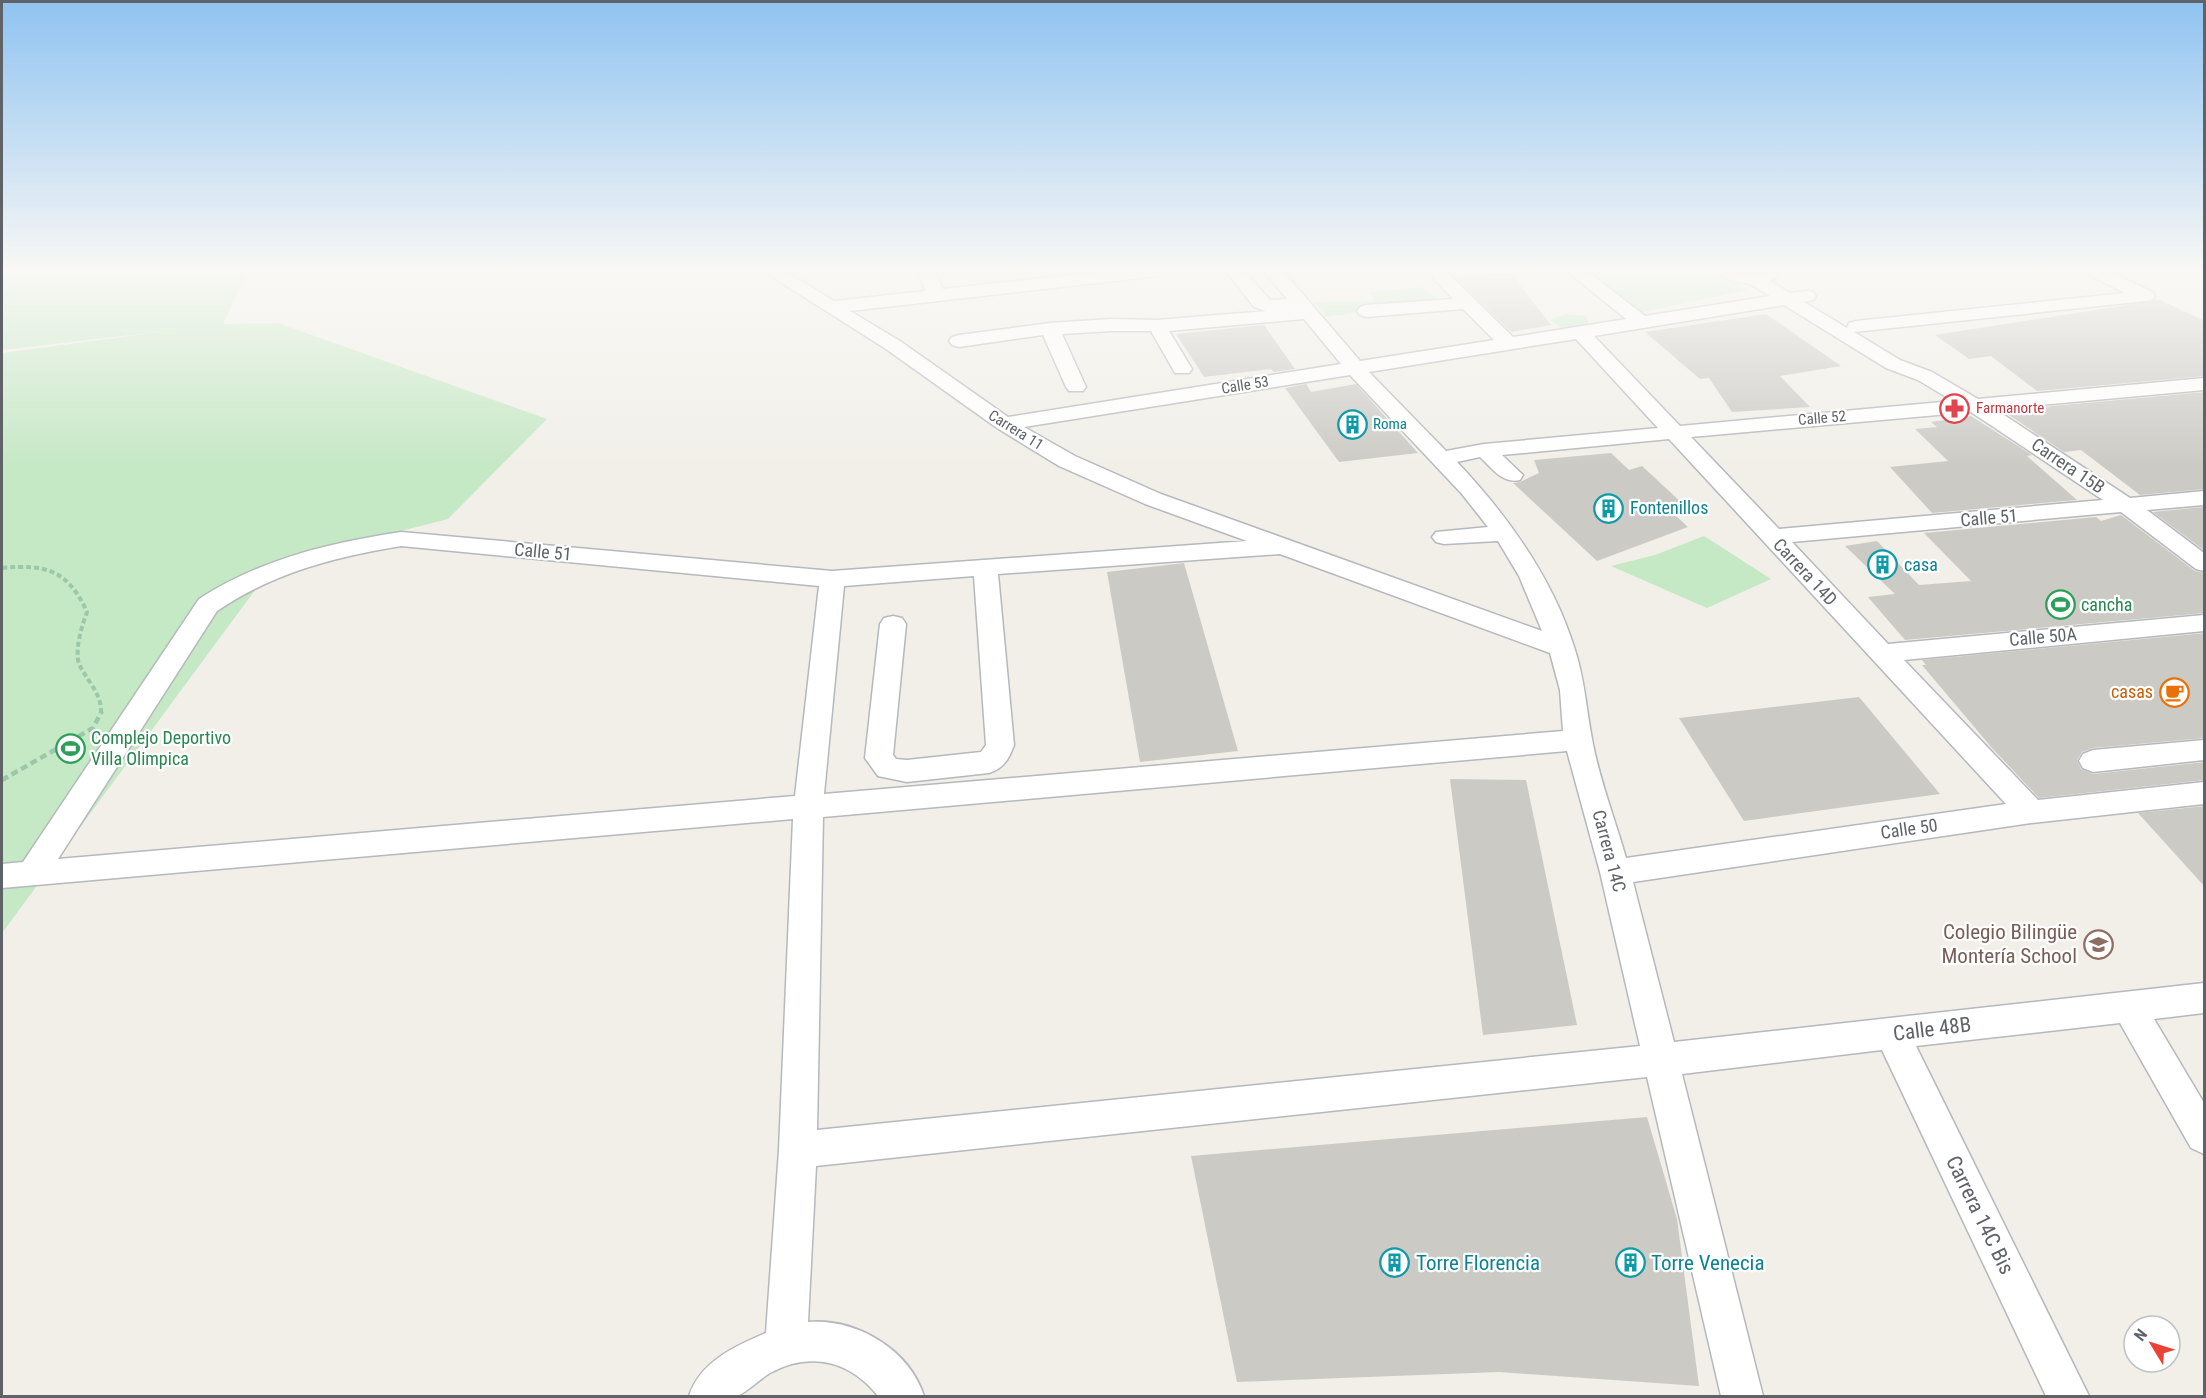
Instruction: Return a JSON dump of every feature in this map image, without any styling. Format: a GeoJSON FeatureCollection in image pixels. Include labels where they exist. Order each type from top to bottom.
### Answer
{"type":"FeatureCollection","features":[{"type":"Feature","properties":{"kind":"street","name":"Carrera 11"},"geometry":{"type":"LineString","coordinates":[[878,336],[1004,424],[1067,461],[1131,489],[1562,648]]}},
{"type":"Feature","properties":{"kind":"street"},"geometry":{"type":"LineString","coordinates":[[959,341],[995,336]]}},
{"type":"Feature","properties":{"kind":"street"},"geometry":{"type":"LineString","coordinates":[[1053,336],[1077,387]]}},
{"type":"Feature","properties":{"kind":"street"},"geometry":{"type":"LineString","coordinates":[[1163,336],[1182,369]]}},
{"type":"Feature","properties":{"kind":"street","name":"Carrera 14C"},"geometry":{"type":"LineString","coordinates":[[1328,336],[1355,368],[1470,489],[1505,534],[1531,576],[1562,648],[1573,690],[1578,740],[1615,872],[1742,1396]]}},
{"type":"Feature","properties":{"kind":"street"},"geometry":{"type":"LineString","coordinates":[[1501,336],[1508,343]]}},
{"type":"Feature","properties":{"kind":"street","name":"Calle 53"},"geometry":{"type":"LineString","coordinates":[[1004,424],[1552,336]]}},
{"type":"Feature","properties":{"kind":"street","name":"Carrera 14D"},"geometry":{"type":"LineString","coordinates":[[1584,336],[2031,812]]}},
{"type":"Feature","properties":{"kind":"street","name":"Carrera 15B"},"geometry":{"type":"LineString","coordinates":[[1853,336],[1893,364],[1925,376],[1973,404],[2127,506],[2205,564]]}},
{"type":"Feature","properties":{"kind":"street","name":"Carrera 15B"},"geometry":{"type":"LineString","coordinates":[[1871,336],[1915,364],[1925,376]]}},
{"type":"Feature","properties":{"kind":"street","name":"Calle 52"},"geometry":{"type":"LineString","coordinates":[[1441,459],[1484,450],[1673,431],[2205,384]]}},
{"type":"Feature","properties":{"kind":"street"},"geometry":{"type":"LineString","coordinates":[[1484,450],[1512,476]]}},
{"type":"Feature","properties":{"kind":"street","name":"Calle 51"},"geometry":{"type":"LineString","coordinates":[[1773,537],[2205,498]]}},
{"type":"Feature","properties":{"kind":"street"},"geometry":{"type":"LineString","coordinates":[[1444,537],[1505,534]]}},
{"type":"Feature","properties":{"kind":"street","name":"Calle 51"},"geometry":{"type":"LineString","coordinates":[[32,873],[208,605],[227,590],[310,557],[350,547],[401,539],[832,579],[1283,546]]}},
{"type":"Feature","properties":{"kind":"street"},"geometry":{"type":"LineString","coordinates":[[893,624],[879,758],[888,768],[908,771],[988,762],[996,754],[1000,745],[985,568]]}},
{"type":"Feature","properties":{"kind":"street"},"geometry":{"type":"LineString","coordinates":[[786,1345],[798,1150],[808,807],[832,579]]}},
{"type":"Feature","properties":{"kind":"street","name":"Calle 50A"},"geometry":{"type":"LineString","coordinates":[[1881,653],[2205,623]]}},
{"type":"Feature","properties":{"kind":"street"},"geometry":{"type":"LineString","coordinates":[[2,876],[1578,740]]}},
{"type":"Feature","properties":{"kind":"street"},"geometry":{"type":"LineString","coordinates":[[2093,761],[2205,750]]}},
{"type":"Feature","properties":{"kind":"street","name":"Calle 50"},"geometry":{"type":"LineString","coordinates":[[1615,872],[2031,812],[2205,794]]}},
{"type":"Feature","properties":{"kind":"street","name":"Calle 48B"},"geometry":{"type":"LineString","coordinates":[[798,1150],[1660,1060],[2205,998]]}},
{"type":"Feature","properties":{"kind":"street"},"geometry":{"type":"LineString","coordinates":[[2129,1007],[2205,1136]]}},
{"type":"Feature","properties":{"kind":"street","name":"Carrera 14C Bis"},"geometry":{"type":"LineString","coordinates":[[1892,1034],[2068,1396]]}},
{"type":"Feature","properties":{"kind":"street"},"geometry":{"type":"LineString","coordinates":[[710,1396],[716,1388],[749,1361],[786,1345],[822,1342],[857,1350],[886,1370],[903,1396]]}},
{"type":"Feature","properties":{"kind":"path"},"geometry":{"type":"LineString","coordinates":[[2,568],[44,570],[64,578],[79,596],[87,612],[80,632],[78,661],[93,684],[102,710],[93,728],[2,780]]}},
{"type":"Feature","properties":{"kind":"green space","name":"Complejo Deportivo Villa Olimpica"},"geometry":{"type":"Polygon","coordinates":[[[2,336],[120,336],[2,350],[2,336]]]}},
{"type":"Feature","properties":{"kind":"green space","name":"Complejo Deportivo Villa Olimpica"},"geometry":{"type":"Polygon","coordinates":[[[127,336],[315,336],[547,419],[448,519],[275,563],[2,933],[2,353],[127,336]]]}},
{"type":"Feature","properties":{"kind":"green space"},"geometry":{"type":"Polygon","coordinates":[[[1704,536],[1771,579],[1707,608],[1611,566],[1655,555],[1704,536]]]}},
{"type":"Feature","properties":{"kind":"building"},"geometry":{"type":"Polygon","coordinates":[[[1177,336],[1272,336],[1295,369],[1274,372],[1271,369],[1204,377],[1177,336]]]}},
{"type":"Feature","properties":{"kind":"building"},"geometry":{"type":"Polygon","coordinates":[[[1650,336],[1798,336],[1841,366],[1780,376],[1810,407],[1732,412],[1709,378],[1700,379],[1650,336]]]}},
{"type":"Feature","properties":{"kind":"building"},"geometry":{"type":"Polygon","coordinates":[[[1937,336],[2205,336],[2205,376],[2037,391],[1991,356],[1969,359],[1937,336]]]}},
{"type":"Feature","properties":{"kind":"building","name":"Roma"},"geometry":{"type":"Polygon","coordinates":[[[1306,384],[1311,392],[1356,384],[1418,453],[1339,462],[1285,388],[1306,384]]]}},
{"type":"Feature","properties":{"kind":"building"},"geometry":{"type":"Polygon","coordinates":[[[2205,392],[2205,489],[2140,495],[2081,450],[2064,452],[2009,415],[2053,406],[2205,392]]]}},
{"type":"Feature","properties":{"kind":"building"},"geometry":{"type":"Polygon","coordinates":[[[1971,416],[2032,455],[2027,456],[2077,500],[1932,513],[1890,467],[1948,461],[1915,429],[1937,427],[1931,422],[1971,416]]]}},
{"type":"Feature","properties":{"kind":"building","name":"Fontenillos"},"geometry":{"type":"Polygon","coordinates":[[[1611,453],[1629,470],[1642,466],[1682,503],[1674,514],[1688,527],[1597,561],[1513,483],[1539,473],[1534,460],[1611,453]]]}},
{"type":"Feature","properties":{"kind":"building"},"geometry":{"type":"Polygon","coordinates":[[[2204,507],[2205,551],[2153,512],[2204,507]]]}},
{"type":"Feature","properties":{"kind":"building"},"geometry":{"type":"Polygon","coordinates":[[[2121,515],[2195,571],[2205,573],[2205,613],[1905,640],[1868,597],[1895,594],[1845,546],[1877,541],[1919,585],[1971,581],[1924,533],[2096,517],[2101,521],[2121,515]]]}},
{"type":"Feature","properties":{"kind":"building"},"geometry":{"type":"Polygon","coordinates":[[[1184,563],[1238,751],[1140,762],[1107,572],[1184,563]]]}},
{"type":"Feature","properties":{"kind":"building"},"geometry":{"type":"Polygon","coordinates":[[[2205,633],[2205,738],[2093,748],[2082,752],[2077,760],[2081,769],[2093,774],[2205,762],[2205,780],[2039,798],[1992,748],[1922,665],[1926,665],[1922,660],[2205,633]]]}},
{"type":"Feature","properties":{"kind":"building"},"geometry":{"type":"Polygon","coordinates":[[[1859,697],[1940,794],[1744,821],[1679,718],[1859,697]]]}},
{"type":"Feature","properties":{"kind":"building"},"geometry":{"type":"Polygon","coordinates":[[[1450,779],[1526,780],[1577,1025],[1483,1035],[1450,779]]]}},
{"type":"Feature","properties":{"kind":"building"},"geometry":{"type":"Polygon","coordinates":[[[2205,806],[2205,887],[2138,813],[2205,806]]]}},
{"type":"Feature","properties":{"kind":"building","name":"Torre Florencia"},"geometry":{"type":"Polygon","coordinates":[[[1647,1117],[1677,1219],[1699,1386],[1499,1372],[1237,1382],[1191,1156],[1647,1117]]]}},
{"type":"Feature","properties":{"kind":"place","name":"Farmanorte"},"geometry":{"type":"Point","coordinates":[1955,408]}},
{"type":"Feature","properties":{"kind":"place","name":"Roma"},"geometry":{"type":"Point","coordinates":[1352,424]}},
{"type":"Feature","properties":{"kind":"place","name":"Fontenillos"},"geometry":{"type":"Point","coordinates":[1609,508]}},
{"type":"Feature","properties":{"kind":"place","name":"casa"},"geometry":{"type":"Point","coordinates":[1883,565]}},
{"type":"Feature","properties":{"kind":"place","name":"cancha"},"geometry":{"type":"Point","coordinates":[2060,605]}},
{"type":"Feature","properties":{"kind":"place","name":"casas"},"geometry":{"type":"Point","coordinates":[2174,692]}},
{"type":"Feature","properties":{"kind":"place","name":"Complejo Deportivo Villa Olimpica"},"geometry":{"type":"Point","coordinates":[70,748]}},
{"type":"Feature","properties":{"kind":"place","name":"Colegio Bilingüe Montería School"},"geometry":{"type":"Point","coordinates":[2098,944]}},
{"type":"Feature","properties":{"kind":"place","name":"Torre Florencia"},"geometry":{"type":"Point","coordinates":[1395,1263]}},
{"type":"Feature","properties":{"kind":"place","name":"Torre Venecia"},"geometry":{"type":"Point","coordinates":[1630,1263]}}]}
